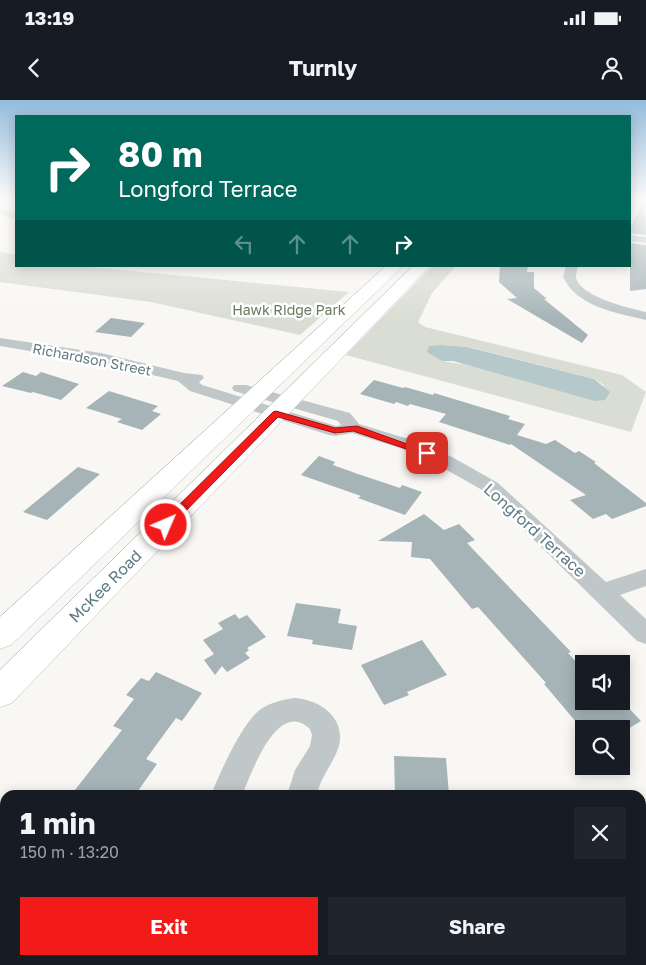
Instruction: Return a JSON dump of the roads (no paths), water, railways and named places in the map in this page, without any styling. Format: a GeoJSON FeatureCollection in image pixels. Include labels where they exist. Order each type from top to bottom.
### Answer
{"type":"FeatureCollection","features":[{"type":"Feature","properties":{"kind":"main road"},"geometry":{"type":"LineString","coordinates":[[0,636],[394,267]]}},
{"type":"Feature","properties":{"kind":"main road","name":"McKee Road"},"geometry":{"type":"LineString","coordinates":[[0,692],[421,267]]}},
{"type":"Feature","properties":{"kind":"street"},"geometry":{"type":"LineString","coordinates":[[572,267],[569,275],[576,289],[605,304],[646,316]]}},
{"type":"Feature","properties":{"kind":"street","name":"Richardson Street"},"geometry":{"type":"LineString","coordinates":[[2,344],[101,358],[184,378],[196,388],[253,399]]}},
{"type":"Feature","properties":{"kind":"street","name":"Longford Terrace"},"geometry":{"type":"LineString","coordinates":[[253,399],[282,408],[335,431],[354,428],[409,445],[445,461],[491,487],[646,634]]}},
{"type":"Feature","properties":{"kind":"street"},"geometry":{"type":"LineString","coordinates":[[602,592],[646,577]]}},
{"type":"Feature","properties":{"kind":"street"},"geometry":{"type":"LineString","coordinates":[[228,790],[262,724],[274,714],[288,710],[301,710],[312,714],[323,723],[326,735],[324,749],[306,780],[303,790]]}},
{"type":"Feature","properties":{"kind":"park label","name":"Hawk Ridge Park"},"geometry":{"type":"Point","coordinates":[289,309]}}]}
